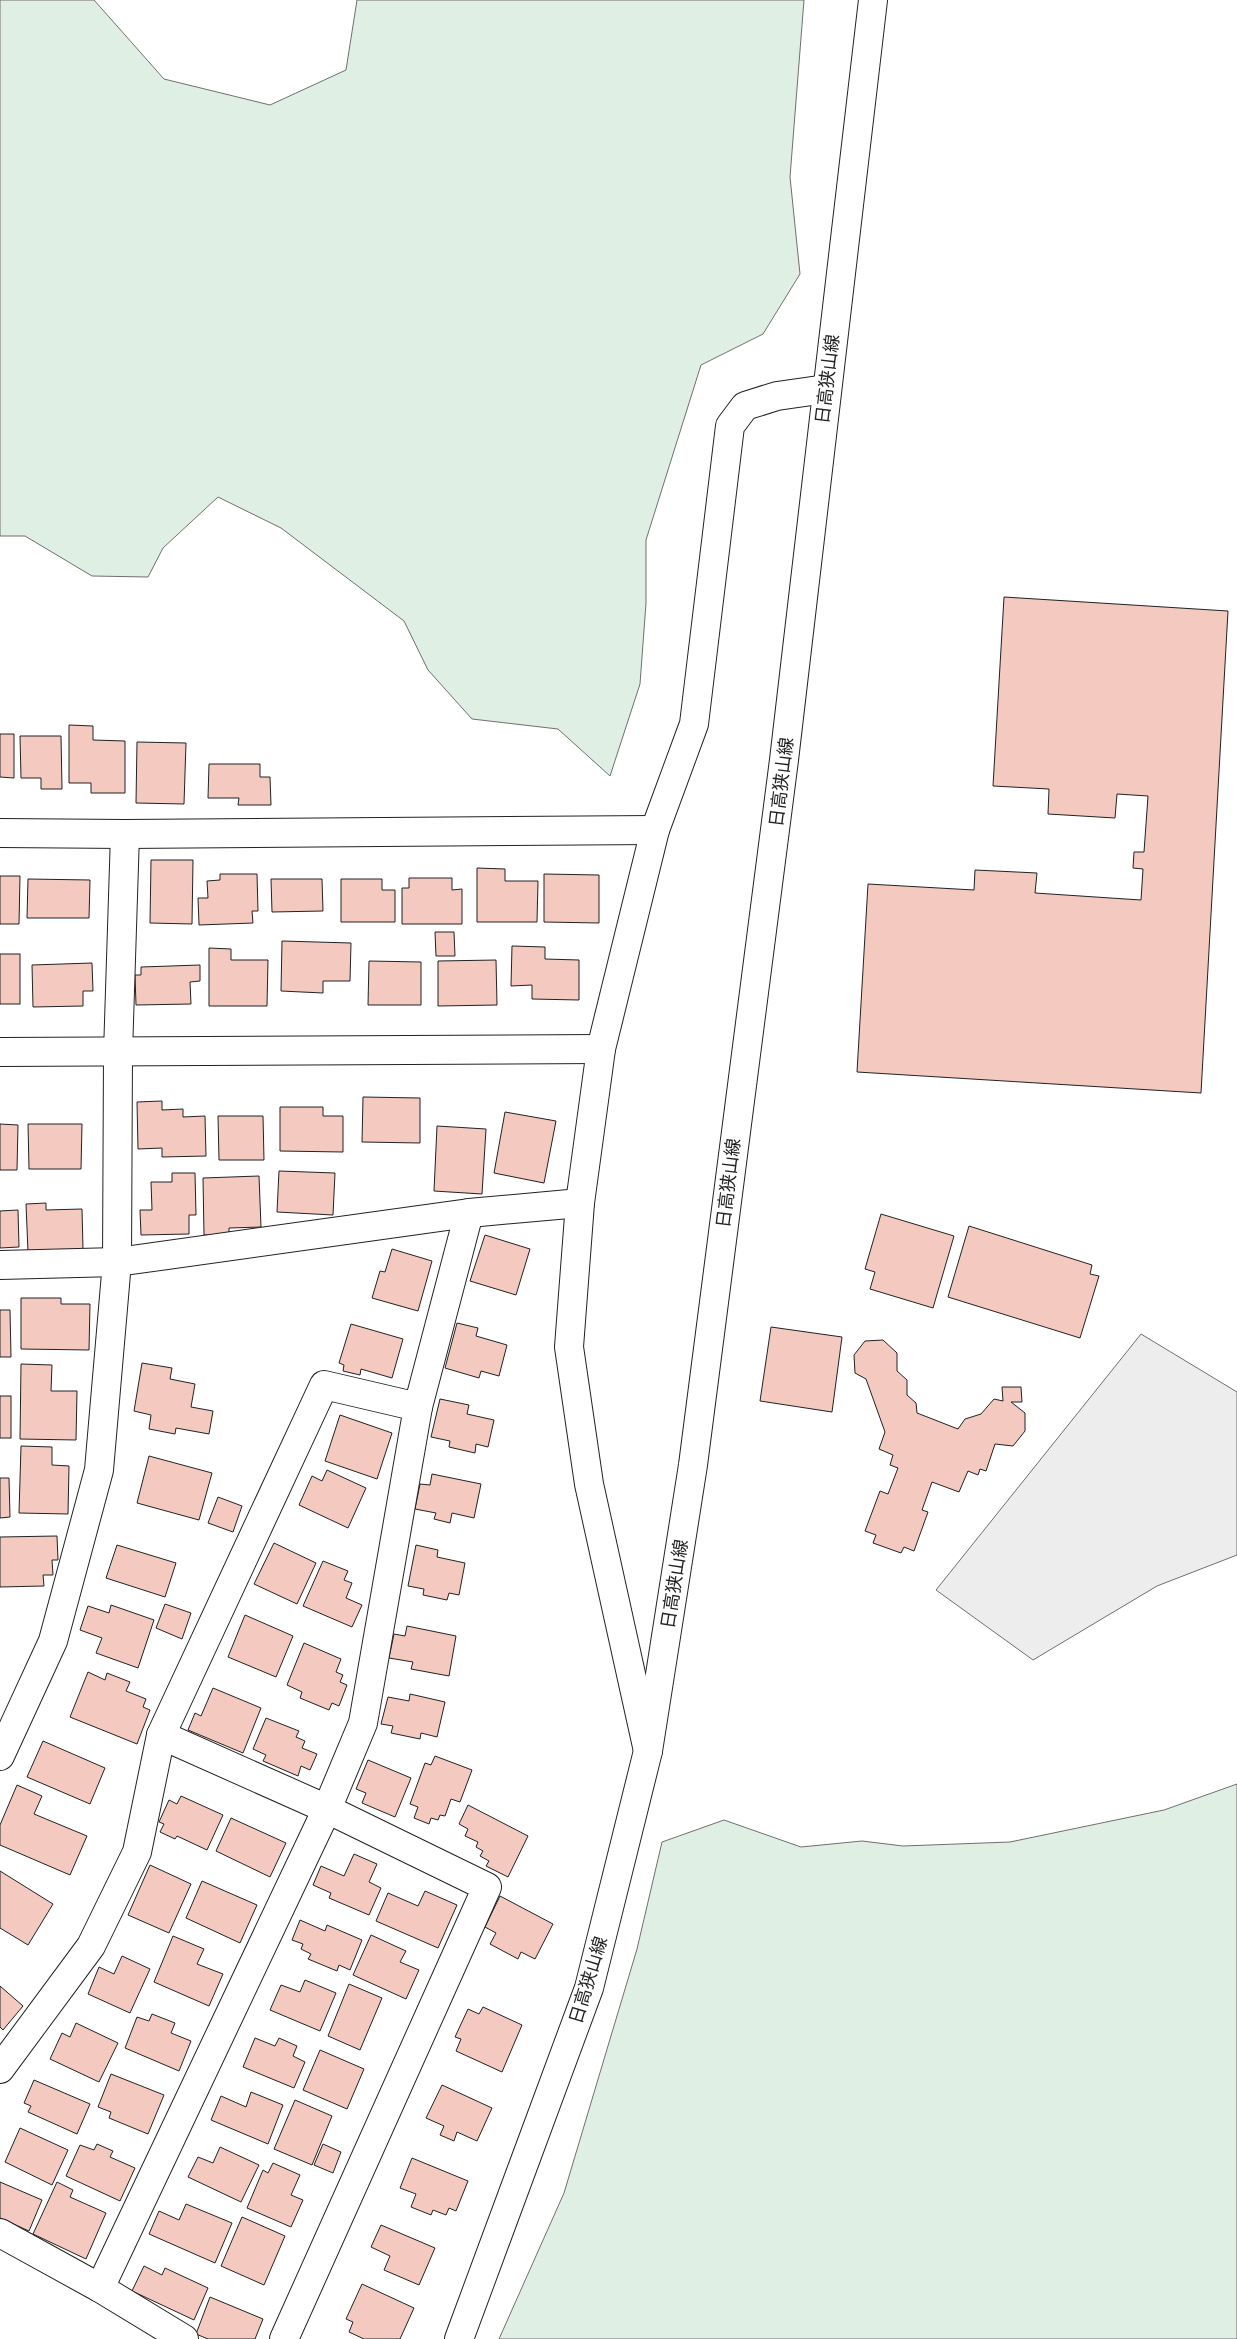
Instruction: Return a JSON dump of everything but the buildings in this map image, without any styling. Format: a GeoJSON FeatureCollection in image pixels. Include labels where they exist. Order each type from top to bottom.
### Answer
{"type":"FeatureCollection","features":[{"type":"Feature","properties":{"kind":"street","name":"日高狭山線"},"geometry":{"type":"LineString","coordinates":[[459,2339],[589,1988],[648,1751],[693,1465],[784,760],[873,0]]}},
{"type":"Feature","properties":{"kind":"street"},"geometry":{"type":"LineString","coordinates":[[648,1751],[589,1484],[569,1347],[580,1203],[601,1048],[655,830],[694,724],[730,426],[745,406],[777,396],[826,389]]}},
{"type":"Feature","properties":{"kind":"street"},"geometry":{"type":"LineString","coordinates":[[0,833],[125,834],[655,830]]}},
{"type":"Feature","properties":{"kind":"street"},"geometry":{"type":"LineString","coordinates":[[0,1756],[53,1641],[99,1470],[116,1262],[118,1053],[125,834]]}},
{"type":"Feature","properties":{"kind":"street"},"geometry":{"type":"LineString","coordinates":[[0,1052],[118,1053],[601,1048]]}},
{"type":"Feature","properties":{"kind":"street"},"geometry":{"type":"LineString","coordinates":[[0,1265],[116,1262],[469,1213],[580,1203]]}},
{"type":"Feature","properties":{"kind":"street"},"geometry":{"type":"LineString","coordinates":[[100,2288],[327,1809],[363,1723],[418,1407],[469,1213]]}},
{"type":"Feature","properties":{"kind":"street"},"geometry":{"type":"LineString","coordinates":[[0,2068],[91,1946],[137,1852],[161,1735],[324,1385],[418,1407]]}},
{"type":"Feature","properties":{"kind":"street"},"geometry":{"type":"LineString","coordinates":[[161,1735],[327,1809],[486,1887],[284,2339]]}},
{"type":"Feature","properties":{"kind":"street"},"geometry":{"type":"LineString","coordinates":[[0,2233],[100,2288],[184,2339]]}},
{"type":"Feature","properties":{"kind":"green space"},"geometry":{"type":"Polygon","coordinates":[[[0,0],[94,0],[164,79],[270,105],[346,70],[357,0],[804,0],[790,177],[800,274],[763,334],[701,365],[646,540],[646,603],[640,684],[610,776],[558,729],[472,719],[428,670],[404,621],[281,528],[218,497],[163,548],[148,577],[92,576],[25,536],[0,536],[0,0]]]}},
{"type":"Feature","properties":{"kind":"green space"},"geometry":{"type":"Polygon","coordinates":[[[1237,1784],[1237,2339],[499,2339],[564,2193],[637,1949],[662,1842],[724,1820],[801,1847],[862,1841],[903,1846],[1010,1842],[1164,1810],[1237,1784]]]}},
{"type":"Feature","properties":{"kind":"shaded area"},"geometry":{"type":"Polygon","coordinates":[[[1141,1334],[1237,1392],[1237,1555],[1157,1586],[1033,1660],[936,1590],[1141,1334]]]}}]}
